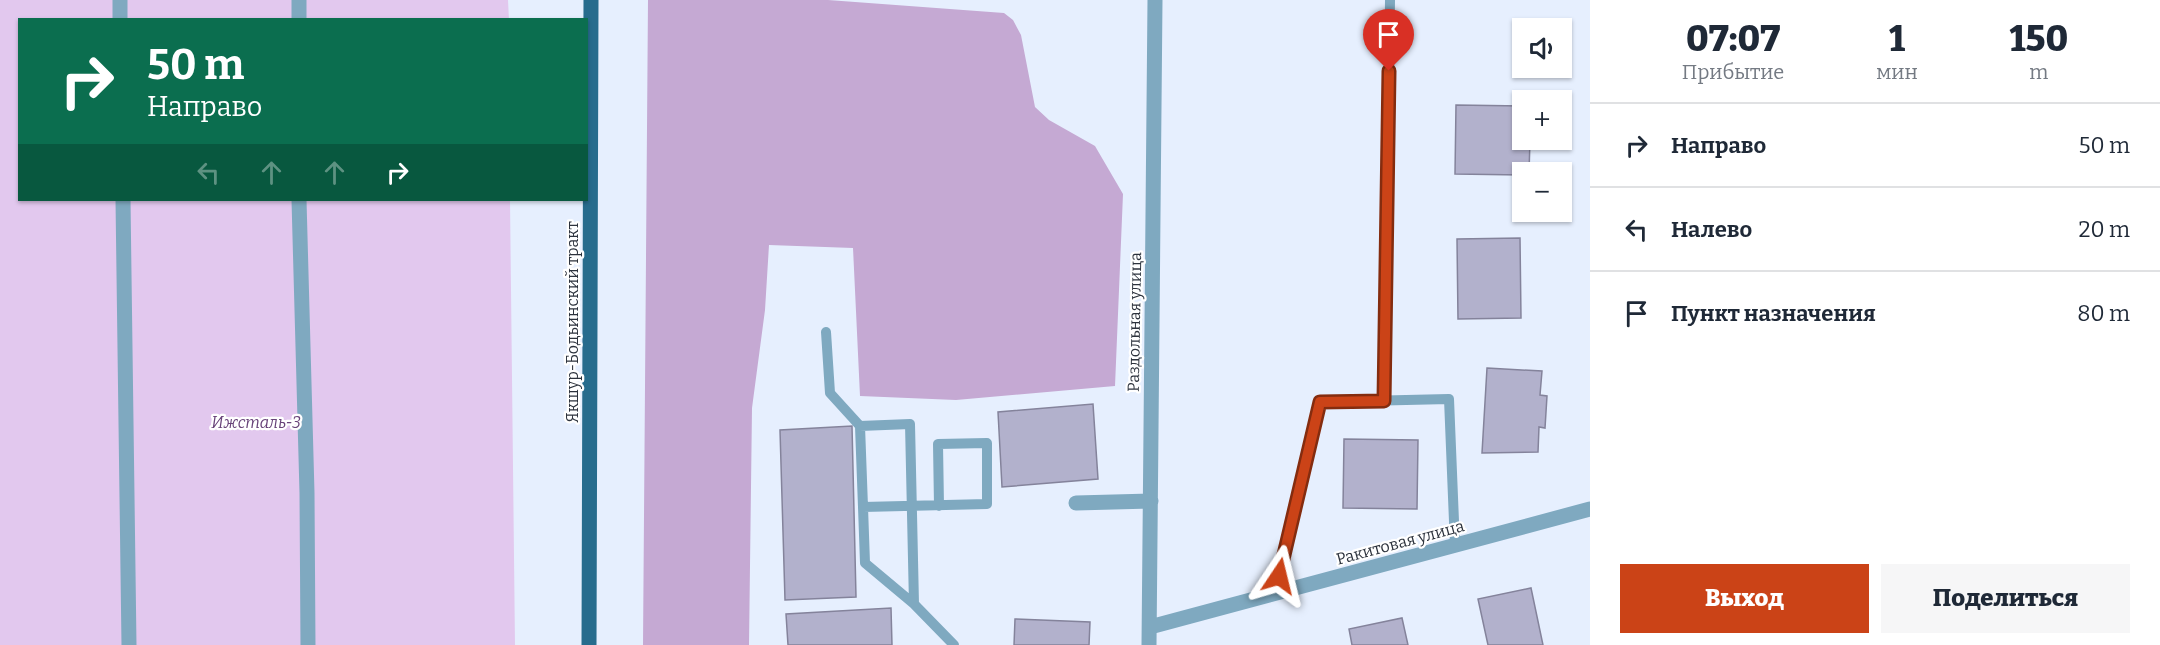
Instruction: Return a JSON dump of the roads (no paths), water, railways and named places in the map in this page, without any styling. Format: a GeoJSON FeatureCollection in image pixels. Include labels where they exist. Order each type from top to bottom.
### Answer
{"type":"FeatureCollection","features":[{"type":"Feature","properties":{"kind":"main road","name":"Якшур-Бодьинский тракт"},"geometry":{"type":"LineString","coordinates":[[588,645],[591,0]]}},
{"type":"Feature","properties":{"kind":"street"},"geometry":{"type":"LineString","coordinates":[[120,0],[120,18]]}},
{"type":"Feature","properties":{"kind":"street"},"geometry":{"type":"LineString","coordinates":[[299,0],[299,18]]}},
{"type":"Feature","properties":{"kind":"street","name":"Раздольная улица"},"geometry":{"type":"LineString","coordinates":[[1149,645],[1155,0]]}},
{"type":"Feature","properties":{"kind":"street"},"geometry":{"type":"LineString","coordinates":[[123,201],[129,645]]}},
{"type":"Feature","properties":{"kind":"street"},"geometry":{"type":"LineString","coordinates":[[299,201],[307,493],[308,645]]}},
{"type":"Feature","properties":{"kind":"street"},"geometry":{"type":"LineString","coordinates":[[1076,503],[1150,501]]}},
{"type":"Feature","properties":{"kind":"street","name":"Ракитовая улица"},"geometry":{"type":"LineString","coordinates":[[1150,627],[1590,509]]}},
{"type":"Feature","properties":{"kind":"lane"},"geometry":{"type":"LineString","coordinates":[[1384,401],[1390,0]]}},
{"type":"Feature","properties":{"kind":"lane"},"geometry":{"type":"LineString","coordinates":[[826,332],[830,393],[860,426],[865,563],[915,604],[954,645]]}},
{"type":"Feature","properties":{"kind":"lane"},"geometry":{"type":"LineString","coordinates":[[1277,593],[1282,559],[1320,402],[1449,399],[1455,546]]}},
{"type":"Feature","properties":{"kind":"lane"},"geometry":{"type":"LineString","coordinates":[[860,426],[910,424],[915,604]]}},
{"type":"Feature","properties":{"kind":"lane"},"geometry":{"type":"LineString","coordinates":[[863,507],[939,506],[987,504],[987,443],[938,444],[939,506]]}},
{"type":"Feature","properties":{"kind":"park label","name":"Ижсталь-3"},"geometry":{"type":"Point","coordinates":[256,422]}}]}
